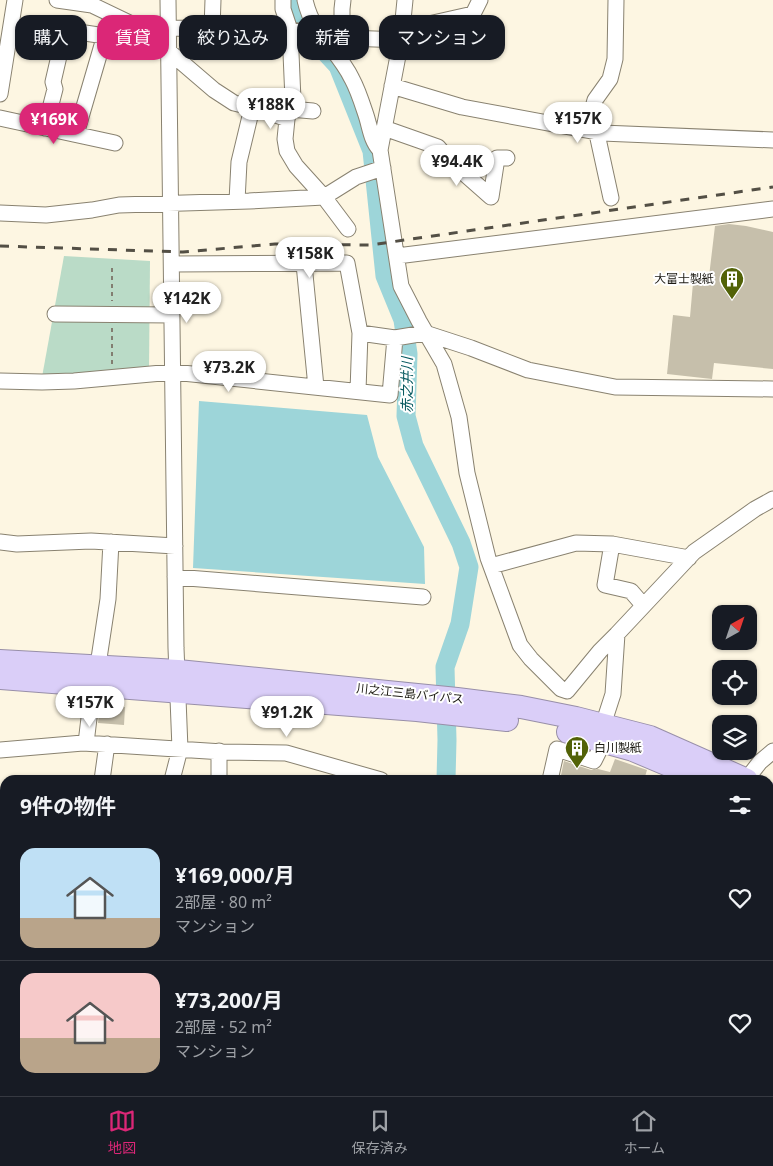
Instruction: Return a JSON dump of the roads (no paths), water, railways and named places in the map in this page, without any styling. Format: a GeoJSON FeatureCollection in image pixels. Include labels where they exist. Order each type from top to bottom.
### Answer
{"type":"FeatureCollection","features":[{"type":"Feature","properties":{"kind":"highway","name":"川之江三島バイパス"},"geometry":{"type":"LineString","coordinates":[[0,660],[96,675],[457,707],[520,707],[604,733],[650,737],[736,775]]}},
{"type":"Feature","properties":{"kind":"highway","name":"川之江三島バイパス"},"geometry":{"type":"LineString","coordinates":[[0,678],[96,675]]}},
{"type":"Feature","properties":{"kind":"highway","name":"川之江三島バイパス"},"geometry":{"type":"LineString","coordinates":[[604,733],[633,750],[692,775]]}},
{"type":"Feature","properties":{"kind":"street"},"geometry":{"type":"LineString","coordinates":[[0,94],[15,0]]}},
{"type":"Feature","properties":{"kind":"street"},"geometry":{"type":"LineString","coordinates":[[57,0],[89,2],[111,14]]}},
{"type":"Feature","properties":{"kind":"street"},"geometry":{"type":"LineString","coordinates":[[168,0],[168,15]]}},
{"type":"Feature","properties":{"kind":"street"},"geometry":{"type":"LineString","coordinates":[[212,15],[213,0]]}},
{"type":"Feature","properties":{"kind":"street"},"geometry":{"type":"LineString","coordinates":[[283,0],[283,9],[297,23]]}},
{"type":"Feature","properties":{"kind":"street"},"geometry":{"type":"LineString","coordinates":[[305,0],[310,15]]}},
{"type":"Feature","properties":{"kind":"street"},"geometry":{"type":"LineString","coordinates":[[342,15],[343,0]]}},
{"type":"Feature","properties":{"kind":"street"},"geometry":{"type":"LineString","coordinates":[[403,15],[405,0]]}},
{"type":"Feature","properties":{"kind":"street"},"geometry":{"type":"LineString","coordinates":[[470,15],[473,14],[480,0]]}},
{"type":"Feature","properties":{"kind":"street"},"geometry":{"type":"LineString","coordinates":[[611,198],[592,111],[595,100],[610,79],[615,60],[616,0]]}},
{"type":"Feature","properties":{"kind":"street"},"geometry":{"type":"LineString","coordinates":[[45,128],[55,89],[53,82],[65,30],[97,35]]}},
{"type":"Feature","properties":{"kind":"street"},"geometry":{"type":"LineString","coordinates":[[169,52],[214,90],[234,104],[289,114],[313,111]]}},
{"type":"Feature","properties":{"kind":"street"},"geometry":{"type":"LineString","coordinates":[[76,134],[98,60]]}},
{"type":"Feature","properties":{"kind":"street"},"geometry":{"type":"LineString","coordinates":[[168,60],[175,577],[180,749],[173,775]]}},
{"type":"Feature","properties":{"kind":"street"},"geometry":{"type":"LineString","coordinates":[[301,60],[285,139],[287,151],[296,166],[324,197],[348,230]]}},
{"type":"Feature","properties":{"kind":"street"},"geometry":{"type":"LineString","coordinates":[[341,60],[356,88],[375,145],[380,150]]}},
{"type":"Feature","properties":{"kind":"street"},"geometry":{"type":"LineString","coordinates":[[0,381],[74,381],[173,372],[390,395],[409,336],[396,256],[376,171],[397,60]]}},
{"type":"Feature","properties":{"kind":"street"},"geometry":{"type":"LineString","coordinates":[[392,86],[462,107],[556,126],[602,133],[773,140]]}},
{"type":"Feature","properties":{"kind":"street"},"geometry":{"type":"LineString","coordinates":[[237,201],[239,162],[252,108]]}},
{"type":"Feature","properties":{"kind":"street"},"geometry":{"type":"LineString","coordinates":[[0,118],[115,143]]}},
{"type":"Feature","properties":{"kind":"street"},"geometry":{"type":"LineString","coordinates":[[384,128],[438,147],[449,160],[491,197],[497,158],[507,158]]}},
{"type":"Feature","properties":{"kind":"street"},"geometry":{"type":"LineString","coordinates":[[0,213],[46,215],[119,205],[324,197],[356,177],[376,171]]}},
{"type":"Feature","properties":{"kind":"street"},"geometry":{"type":"LineString","coordinates":[[396,256],[773,209]]}},
{"type":"Feature","properties":{"kind":"street"},"geometry":{"type":"LineString","coordinates":[[172,264],[347,264],[360,333],[358,391]]}},
{"type":"Feature","properties":{"kind":"street"},"geometry":{"type":"LineString","coordinates":[[304,264],[316,387]]}},
{"type":"Feature","properties":{"kind":"street"},"geometry":{"type":"LineString","coordinates":[[55,314],[172,315]]}},
{"type":"Feature","properties":{"kind":"street"},"geometry":{"type":"LineString","coordinates":[[360,333],[409,336],[471,348],[528,370],[615,387],[773,388]]}},
{"type":"Feature","properties":{"kind":"street"},"geometry":{"type":"LineString","coordinates":[[409,336],[444,364],[459,417],[467,473],[491,566],[520,644],[531,659],[561,689],[567,691],[572,686],[600,651],[689,558],[755,509],[773,499]]}},
{"type":"Feature","properties":{"kind":"street"},"geometry":{"type":"LineString","coordinates":[[0,542],[17,544],[91,541],[175,546]]}},
{"type":"Feature","properties":{"kind":"street"},"geometry":{"type":"LineString","coordinates":[[86,743],[108,599],[111,542]]}},
{"type":"Feature","properties":{"kind":"street"},"geometry":{"type":"LineString","coordinates":[[491,566],[576,543],[612,544],[689,558]]}},
{"type":"Feature","properties":{"kind":"street"},"geometry":{"type":"LineString","coordinates":[[612,544],[605,585],[631,591],[643,605]]}},
{"type":"Feature","properties":{"kind":"street"},"geometry":{"type":"LineString","coordinates":[[175,577],[423,597]]}},
{"type":"Feature","properties":{"kind":"street"},"geometry":{"type":"LineString","coordinates":[[551,775],[557,749],[594,761],[604,733],[613,694],[617,634]]}},
{"type":"Feature","properties":{"kind":"street"},"geometry":{"type":"LineString","coordinates":[[0,750],[86,743],[286,753],[363,775]]}},
{"type":"Feature","properties":{"kind":"street"},"geometry":{"type":"LineString","coordinates":[[103,775],[108,744]]}},
{"type":"Feature","properties":{"kind":"street"},"geometry":{"type":"LineString","coordinates":[[219,751],[219,775]]}},
{"type":"Feature","properties":{"kind":"street"},"geometry":{"type":"LineString","coordinates":[[751,775],[760,762],[773,751]]}},
{"type":"Feature","properties":{"kind":"water"},"geometry":{"type":"Polygon","coordinates":[[[199,401],[367,415],[378,457],[424,547],[425,584],[193,568],[199,401]]]}},
{"type":"Feature","properties":{"kind":"waterway","name":"赤之井川"},"geometry":{"type":"LineString","coordinates":[[294,0],[302,27],[338,66],[372,151],[385,276],[403,320],[408,354],[406,416],[414,446],[461,543],[469,567],[460,624],[445,667],[446,775]]}},
{"type":"Feature","properties":{"kind":"railway"},"geometry":{"type":"LineString","coordinates":[[0,246],[183,252],[275,244],[370,245],[773,187]]}},
{"type":"Feature","properties":{"kind":"place","name":"大富士製紙"},"geometry":{"type":"Point","coordinates":[732,300]}},
{"type":"Feature","properties":{"kind":"place","name":"白川製紙"},"geometry":{"type":"Point","coordinates":[577,769]}}]}
